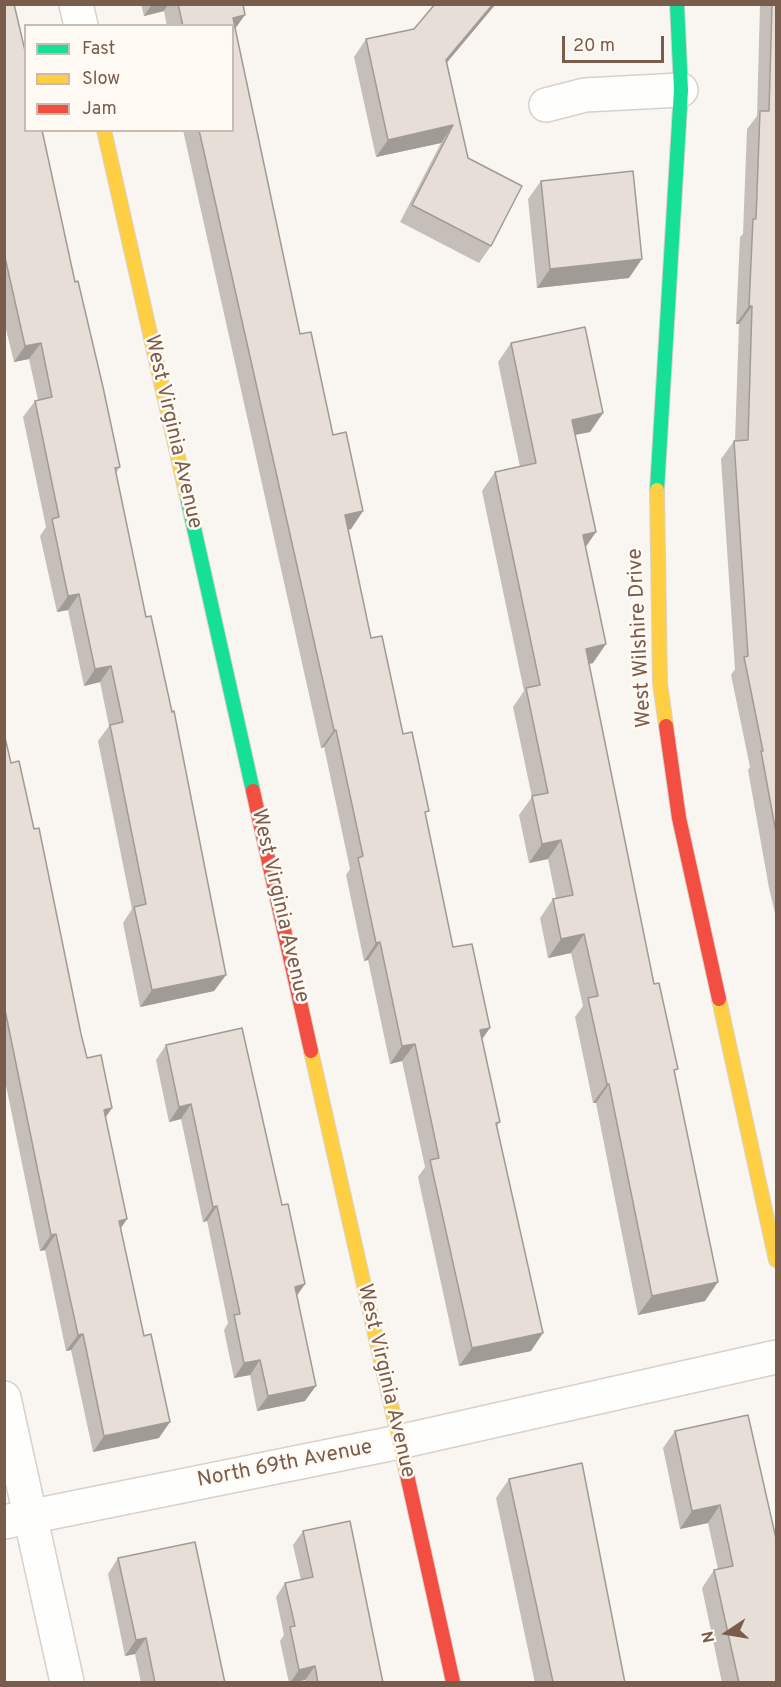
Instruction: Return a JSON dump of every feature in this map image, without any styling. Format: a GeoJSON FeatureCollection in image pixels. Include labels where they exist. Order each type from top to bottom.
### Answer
{"type":"FeatureCollection","features":[{"type":"Feature","properties":{"kind":"street"},"geometry":{"type":"LineString","coordinates":[[76,4],[81,24]]}},
{"type":"Feature","properties":{"kind":"street","name":"West Wilshire Drive"},"geometry":{"type":"LineString","coordinates":[[677,4],[681,90],[656,512],[660,682],[679,818],[777,1260]]}},
{"type":"Feature","properties":{"kind":"street"},"geometry":{"type":"LineString","coordinates":[[546,105],[585,95],[681,90]]}},
{"type":"Feature","properties":{"kind":"street","name":"West Virginia Avenue"},"geometry":{"type":"LineString","coordinates":[[104,132],[453,1683]]}},
{"type":"Feature","properties":{"kind":"street","name":"North 69th Avenue"},"geometry":{"type":"LineString","coordinates":[[18,1519],[399,1442],[777,1358]]}},
{"type":"Feature","properties":{"kind":"street"},"geometry":{"type":"LineString","coordinates":[[4,1398],[18,1519],[67,1683]]}},
{"type":"Feature","properties":{"kind":"building"},"geometry":{"type":"Polygon","coordinates":[[[4,4],[14,4],[24,46],[24,132],[42,132],[75,282],[78,281],[103,387],[120,467],[115,468],[146,617],[151,616],[172,712],[174,711],[226,975],[152,990],[134,907],[146,904],[110,725],[123,722],[111,666],[95,669],[79,594],[68,596],[52,519],[59,517],[35,401],[52,397],[41,343],[25,346],[4,253],[4,4]]]}},
{"type":"Feature","properties":{"kind":"building"},"geometry":{"type":"Polygon","coordinates":[[[178,4],[243,4],[245,15],[233,18],[300,334],[311,332],[333,435],[346,432],[363,511],[345,515],[371,638],[382,636],[403,734],[412,732],[429,811],[425,812],[453,947],[472,944],[490,1028],[480,1030],[500,1122],[496,1123],[543,1333],[472,1348],[430,1160],[439,1158],[415,1044],[402,1046],[380,942],[376,943],[358,858],[363,856],[336,730],[334,730],[199,132],[234,132],[234,24],[183,24],[178,4]]]}},
{"type":"Feature","properties":{"kind":"building"},"geometry":{"type":"Polygon","coordinates":[[[435,4],[493,4],[446,60],[468,158],[522,186],[491,246],[412,205],[453,125],[388,140],[366,39],[414,29],[435,4]]]}},
{"type":"Feature","properties":{"kind":"building"},"geometry":{"type":"Polygon","coordinates":[[[772,4],[777,4],[777,838],[761,751],[763,751],[744,657],[748,656],[734,441],[748,440],[752,306],[749,306],[753,219],[756,219],[760,111],[769,111],[772,4]]]}},
{"type":"Feature","properties":{"kind":"building"},"geometry":{"type":"Polygon","coordinates":[[[633,171],[642,259],[550,269],[541,181],[633,171]]]}},
{"type":"Feature","properties":{"kind":"building"},"geometry":{"type":"Polygon","coordinates":[[[585,327],[603,413],[572,420],[596,532],[583,535],[606,644],[586,649],[654,984],[659,983],[678,1069],[674,1070],[718,1282],[652,1296],[609,1084],[607,1084],[588,998],[598,996],[584,934],[561,939],[553,899],[573,895],[561,840],[542,844],[532,796],[548,793],[526,688],[540,685],[495,472],[536,463],[511,343],[585,327]]]}},
{"type":"Feature","properties":{"kind":"building"},"geometry":{"type":"Polygon","coordinates":[[[4,733],[11,763],[19,761],[34,829],[39,828],[87,1058],[101,1055],[112,1108],[104,1110],[127,1219],[119,1221],[144,1336],[151,1334],[170,1422],[104,1436],[83,1334],[78,1335],[56,1234],[51,1235],[4,1005],[4,733]]]}},
{"type":"Feature","properties":{"kind":"building"},"geometry":{"type":"Polygon","coordinates":[[[242,1028],[282,1205],[288,1204],[305,1284],[295,1287],[316,1386],[268,1396],[260,1360],[244,1363],[234,1315],[240,1314],[217,1206],[213,1207],[191,1104],[179,1107],[166,1045],[242,1028]]]}},
{"type":"Feature","properties":{"kind":"building"},"geometry":{"type":"Polygon","coordinates":[[[748,1415],[777,1543],[777,1683],[739,1683],[714,1570],[733,1566],[720,1505],[692,1511],[675,1431],[748,1415]]]}},
{"type":"Feature","properties":{"kind":"building"},"geometry":{"type":"Polygon","coordinates":[[[582,1463],[625,1683],[551,1683],[553,1682],[509,1479],[582,1463]]]}},
{"type":"Feature","properties":{"kind":"building"},"geometry":{"type":"Polygon","coordinates":[[[350,1521],[383,1683],[318,1683],[315,1666],[299,1670],[290,1627],[295,1626],[285,1583],[313,1577],[303,1531],[350,1521]]]}},
{"type":"Feature","properties":{"kind":"building"},"geometry":{"type":"Polygon","coordinates":[[[195,1542],[225,1683],[155,1683],[146,1638],[136,1640],[118,1558],[195,1542]]]}},
{"type":"Feature","properties":{"kind":"traffic: fast"},"geometry":{"type":"LineString","coordinates":[[657,490],[681,90],[677,4]]}},
{"type":"Feature","properties":{"kind":"traffic: fast"},"geometry":{"type":"LineString","coordinates":[[187,497],[253,791]]}},
{"type":"Feature","properties":{"kind":"traffic: slow"},"geometry":{"type":"LineString","coordinates":[[104,132],[187,497]]}},
{"type":"Feature","properties":{"kind":"traffic: slow"},"geometry":{"type":"LineString","coordinates":[[657,490],[660,683],[666,726]]}},
{"type":"Feature","properties":{"kind":"traffic: slow"},"geometry":{"type":"LineString","coordinates":[[719,999],[776,1260]]}},
{"type":"Feature","properties":{"kind":"traffic: slow"},"geometry":{"type":"LineString","coordinates":[[311,1051],[407,1475]]}},
{"type":"Feature","properties":{"kind":"traffic: jam"},"geometry":{"type":"LineString","coordinates":[[666,726],[679,818],[719,999]]}},
{"type":"Feature","properties":{"kind":"traffic: jam"},"geometry":{"type":"LineString","coordinates":[[253,791],[311,1051]]}},
{"type":"Feature","properties":{"kind":"traffic: jam"},"geometry":{"type":"LineString","coordinates":[[407,1475],[453,1682]]}}]}
